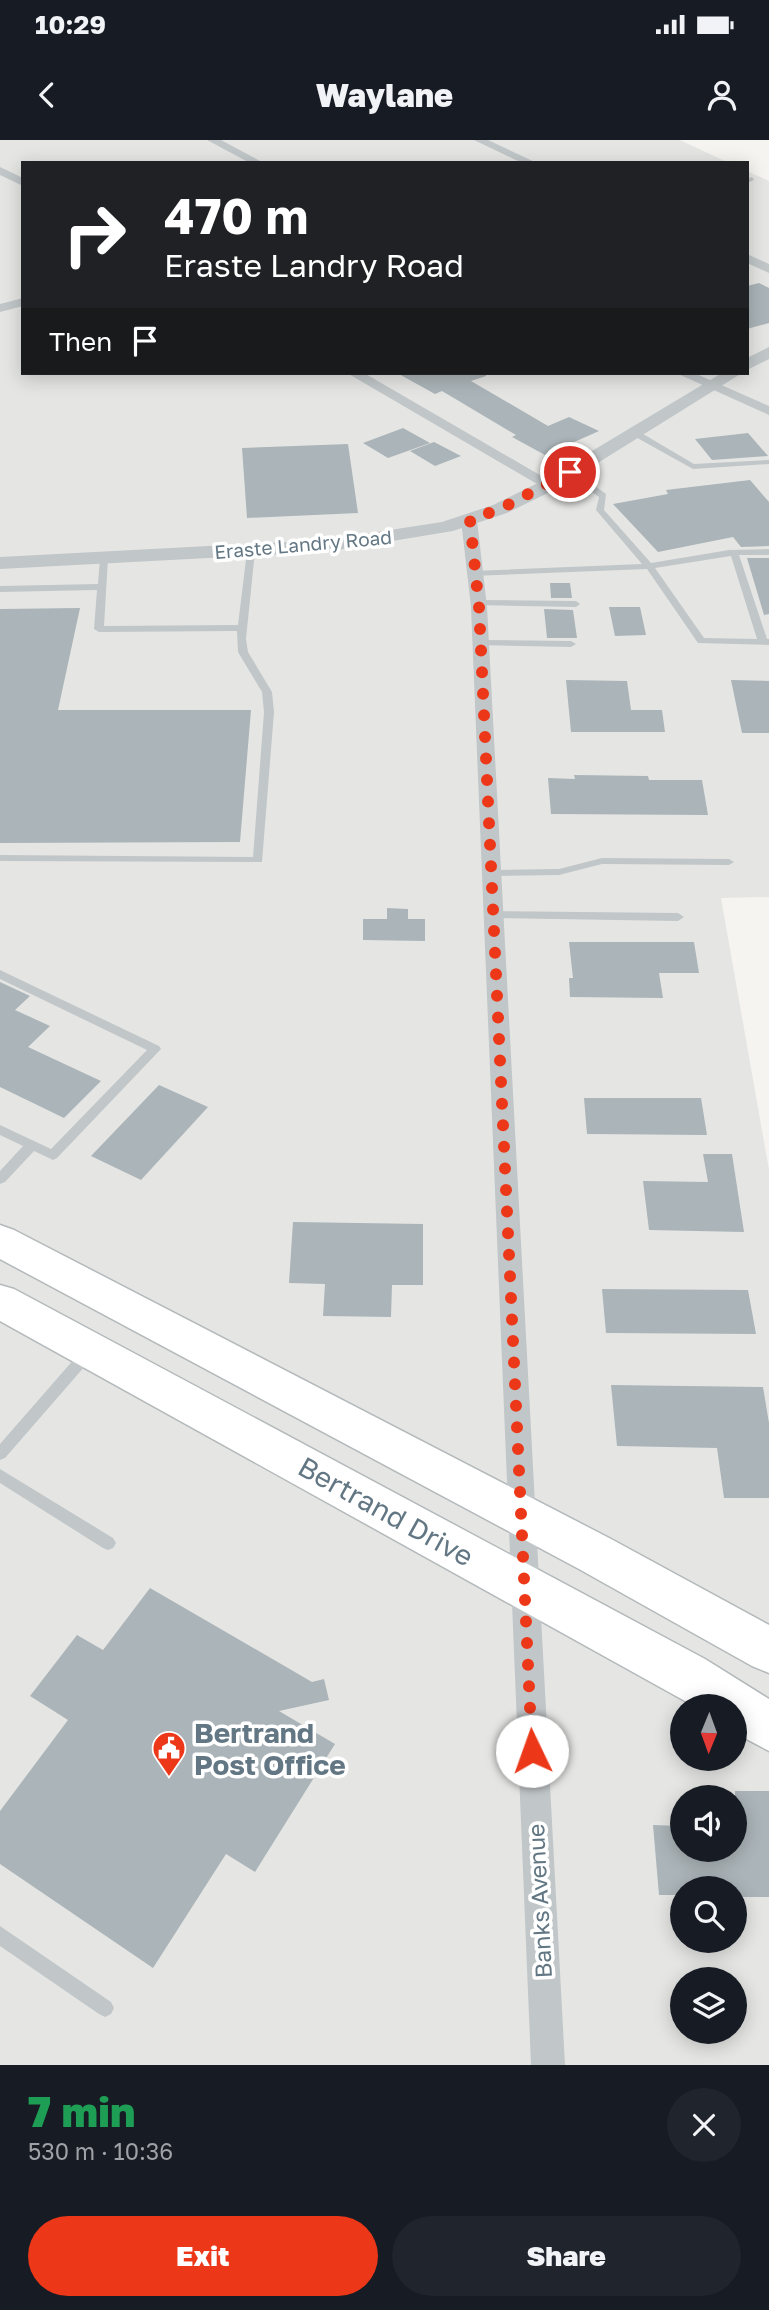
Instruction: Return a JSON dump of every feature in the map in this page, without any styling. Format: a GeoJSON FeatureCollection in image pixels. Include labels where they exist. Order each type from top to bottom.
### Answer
{"type":"FeatureCollection","features":[{"type":"Feature","properties":{"kind":"main road"},"geometry":{"type":"LineString","coordinates":[[0,1241],[769,1650]]}},
{"type":"Feature","properties":{"kind":"main road","name":"Bertrand Drive"},"geometry":{"type":"LineString","coordinates":[[0,1301],[688,1675],[769,1727]]}},
{"type":"Feature","properties":{"kind":"street"},"geometry":{"type":"LineString","coordinates":[[212,140],[255,161]]}},
{"type":"Feature","properties":{"kind":"street"},"geometry":{"type":"LineString","coordinates":[[479,140],[521,161]]}},
{"type":"Feature","properties":{"kind":"street"},"geometry":{"type":"LineString","coordinates":[[0,170],[21,182]]}},
{"type":"Feature","properties":{"kind":"street"},"geometry":{"type":"LineString","coordinates":[[749,259],[769,269]]}},
{"type":"Feature","properties":{"kind":"street"},"geometry":{"type":"LineString","coordinates":[[0,308],[21,303]]}},
{"type":"Feature","properties":{"kind":"street"},"geometry":{"type":"LineString","coordinates":[[749,364],[769,352]]}},
{"type":"Feature","properties":{"kind":"street"},"geometry":{"type":"LineString","coordinates":[[357,375],[549,485]]}},
{"type":"Feature","properties":{"kind":"street"},"geometry":{"type":"LineString","coordinates":[[687,375],[769,411]]}},
{"type":"Feature","properties":{"kind":"street","name":"Eraste Landry Road"},"geometry":{"type":"LineString","coordinates":[[0,563],[356,543],[470,520],[549,485],[731,375]]}},
{"type":"Feature","properties":{"kind":"street","name":"Banks Avenue"},"geometry":{"type":"LineString","coordinates":[[470,520],[479,603],[523,1586],[548,2065]]}},
{"type":"Feature","properties":{"kind":"lane"},"geometry":{"type":"LineString","coordinates":[[635,432],[693,467],[769,462]]}},
{"type":"Feature","properties":{"kind":"lane"},"geometry":{"type":"LineString","coordinates":[[570,472],[603,496],[600,510],[649,566],[701,641],[766,642],[734,553]]}},
{"type":"Feature","properties":{"kind":"lane"},"geometry":{"type":"LineString","coordinates":[[0,858],[258,860],[269,712],[267,692],[243,652],[251,551]]}},
{"type":"Feature","properties":{"kind":"lane"},"geometry":{"type":"LineString","coordinates":[[475,573],[649,566],[734,553],[769,552]]}},
{"type":"Feature","properties":{"kind":"lane"},"geometry":{"type":"LineString","coordinates":[[104,558],[99,629],[243,628]]}},
{"type":"Feature","properties":{"kind":"lane"},"geometry":{"type":"LineString","coordinates":[[0,589],[102,587]]}},
{"type":"Feature","properties":{"kind":"lane"},"geometry":{"type":"LineString","coordinates":[[479,603],[576,604]]}},
{"type":"Feature","properties":{"kind":"lane"},"geometry":{"type":"LineString","coordinates":[[481,643],[571,644]]}},
{"type":"Feature","properties":{"kind":"lane"},"geometry":{"type":"LineString","coordinates":[[491,873],[559,873],[602,861],[729,862]]}},
{"type":"Feature","properties":{"kind":"lane"},"geometry":{"type":"LineString","coordinates":[[493,915],[678,918]]}},
{"type":"Feature","properties":{"kind":"lane"},"geometry":{"type":"LineString","coordinates":[[0,974],[155,1049],[53,1155],[0,1130]]}},
{"type":"Feature","properties":{"kind":"lane"},"geometry":{"type":"LineString","coordinates":[[0,1179],[32,1145]]}},
{"type":"Feature","properties":{"kind":"lane"},"geometry":{"type":"LineString","coordinates":[[0,1454],[90,1351]]}},
{"type":"Feature","properties":{"kind":"lane"},"geometry":{"type":"LineString","coordinates":[[0,1475],[108,1542]]}},
{"type":"Feature","properties":{"kind":"lane"},"geometry":{"type":"LineString","coordinates":[[0,1935],[105,2008]]}},
{"type":"Feature","properties":{"kind":"shaded area"},"geometry":{"type":"Polygon","coordinates":[[[0,140],[680,140],[725,161],[21,161],[21,375],[749,375],[749,172],[769,181],[769,897],[721,898],[769,1170],[769,2065],[0,2065],[0,140]]]}},
{"type":"Feature","properties":{"kind":"building"},"geometry":{"type":"Polygon","coordinates":[[[759,283],[769,288],[769,323],[749,328],[749,286],[759,283]]]}},
{"type":"Feature","properties":{"kind":"building"},"geometry":{"type":"Polygon","coordinates":[[[401,375],[486,375],[471,381],[548,426],[569,417],[599,431],[545,455],[512,437],[516,435],[442,391],[435,394],[401,375]]]}},
{"type":"Feature","properties":{"kind":"building"},"geometry":{"type":"Polygon","coordinates":[[[403,428],[430,443],[388,458],[363,443],[403,428]]]}},
{"type":"Feature","properties":{"kind":"building"},"geometry":{"type":"Polygon","coordinates":[[[748,433],[768,456],[712,460],[695,439],[748,433]]]}},
{"type":"Feature","properties":{"kind":"building"},"geometry":{"type":"Polygon","coordinates":[[[434,442],[461,456],[435,466],[410,451],[434,442]]]}},
{"type":"Feature","properties":{"kind":"building"},"geometry":{"type":"Polygon","coordinates":[[[348,444],[358,513],[247,518],[242,448],[348,444]]]}},
{"type":"Feature","properties":{"kind":"building"},"geometry":{"type":"Polygon","coordinates":[[[750,480],[769,502],[769,546],[741,547],[733,537],[658,552],[613,504],[668,494],[666,490],[750,480]]]}},
{"type":"Feature","properties":{"kind":"building"},"geometry":{"type":"Polygon","coordinates":[[[747,558],[769,558],[769,614],[764,615],[747,558]]]}},
{"type":"Feature","properties":{"kind":"building"},"geometry":{"type":"Polygon","coordinates":[[[550,583],[570,583],[572,598],[551,598],[550,583]]]}},
{"type":"Feature","properties":{"kind":"building"},"geometry":{"type":"Polygon","coordinates":[[[609,607],[640,607],[646,635],[615,636],[609,607]]]}},
{"type":"Feature","properties":{"kind":"building"},"geometry":{"type":"Polygon","coordinates":[[[80,608],[58,710],[251,710],[240,842],[0,843],[0,609],[80,608]]]}},
{"type":"Feature","properties":{"kind":"building"},"geometry":{"type":"Polygon","coordinates":[[[544,609],[573,610],[577,638],[547,638],[544,609]]]}},
{"type":"Feature","properties":{"kind":"building"},"geometry":{"type":"Polygon","coordinates":[[[566,680],[627,681],[631,710],[662,710],[665,732],[571,732],[566,680]]]}},
{"type":"Feature","properties":{"kind":"building"},"geometry":{"type":"Polygon","coordinates":[[[731,680],[769,681],[769,733],[742,733],[731,680]]]}},
{"type":"Feature","properties":{"kind":"building"},"geometry":{"type":"Polygon","coordinates":[[[574,775],[702,780],[708,815],[551,814],[548,778],[575,779],[574,775]]]}},
{"type":"Feature","properties":{"kind":"building"},"geometry":{"type":"Polygon","coordinates":[[[387,908],[408,909],[408,919],[425,919],[425,941],[363,940],[363,919],[387,919],[387,908]]]}},
{"type":"Feature","properties":{"kind":"building"},"geometry":{"type":"Polygon","coordinates":[[[569,942],[694,942],[699,973],[659,973],[663,998],[570,997],[569,978],[573,978],[569,942]]]}},
{"type":"Feature","properties":{"kind":"building"},"geometry":{"type":"Polygon","coordinates":[[[0,982],[30,996],[15,1010],[50,1026],[28,1047],[101,1081],[64,1118],[0,1087],[0,982]]]}},
{"type":"Feature","properties":{"kind":"building"},"geometry":{"type":"Polygon","coordinates":[[[159,1085],[208,1107],[141,1180],[91,1156],[159,1085]]]}},
{"type":"Feature","properties":{"kind":"building"},"geometry":{"type":"Polygon","coordinates":[[[584,1098],[701,1098],[707,1135],[587,1134],[584,1098]]]}},
{"type":"Feature","properties":{"kind":"building"},"geometry":{"type":"Polygon","coordinates":[[[703,1154],[732,1154],[744,1232],[649,1230],[643,1181],[708,1182],[703,1154]]]}},
{"type":"Feature","properties":{"kind":"building"},"geometry":{"type":"Polygon","coordinates":[[[293,1222],[423,1224],[423,1285],[392,1285],[391,1317],[323,1316],[325,1284],[289,1283],[293,1222]]]}},
{"type":"Feature","properties":{"kind":"building"},"geometry":{"type":"Polygon","coordinates":[[[602,1289],[748,1290],[756,1334],[606,1333],[602,1289]]]}},
{"type":"Feature","properties":{"kind":"building"},"geometry":{"type":"Polygon","coordinates":[[[611,1385],[763,1387],[769,1423],[769,1498],[724,1498],[717,1448],[617,1446],[611,1385]]]}},
{"type":"Feature","properties":{"kind":"building","name":"Bertrand Post Office"},"geometry":{"type":"Polygon","coordinates":[[[150,1588],[312,1682],[324,1679],[329,1700],[279,1711],[335,1744],[255,1872],[226,1854],[153,1968],[0,1864],[0,1811],[68,1720],[30,1696],[77,1635],[103,1650],[150,1588]]]}},
{"type":"Feature","properties":{"kind":"building"},"geometry":{"type":"Polygon","coordinates":[[[747,1791],[769,1791],[769,1897],[747,1897],[747,1876],[670,1876],[670,1895],[659,1895],[653,1825],[670,1826],[670,1862],[747,1862],[747,1791]]]}},
{"type":"Feature","properties":{"kind":"place","name":"Bertrand Post Office"},"geometry":{"type":"Point","coordinates":[169,1778]}},
{"type":"Feature","properties":{"kind":"route"},"geometry":{"type":"LineString","coordinates":[[532,1751],[479,607],[470,520],[500,509],[570,472]]}}]}
